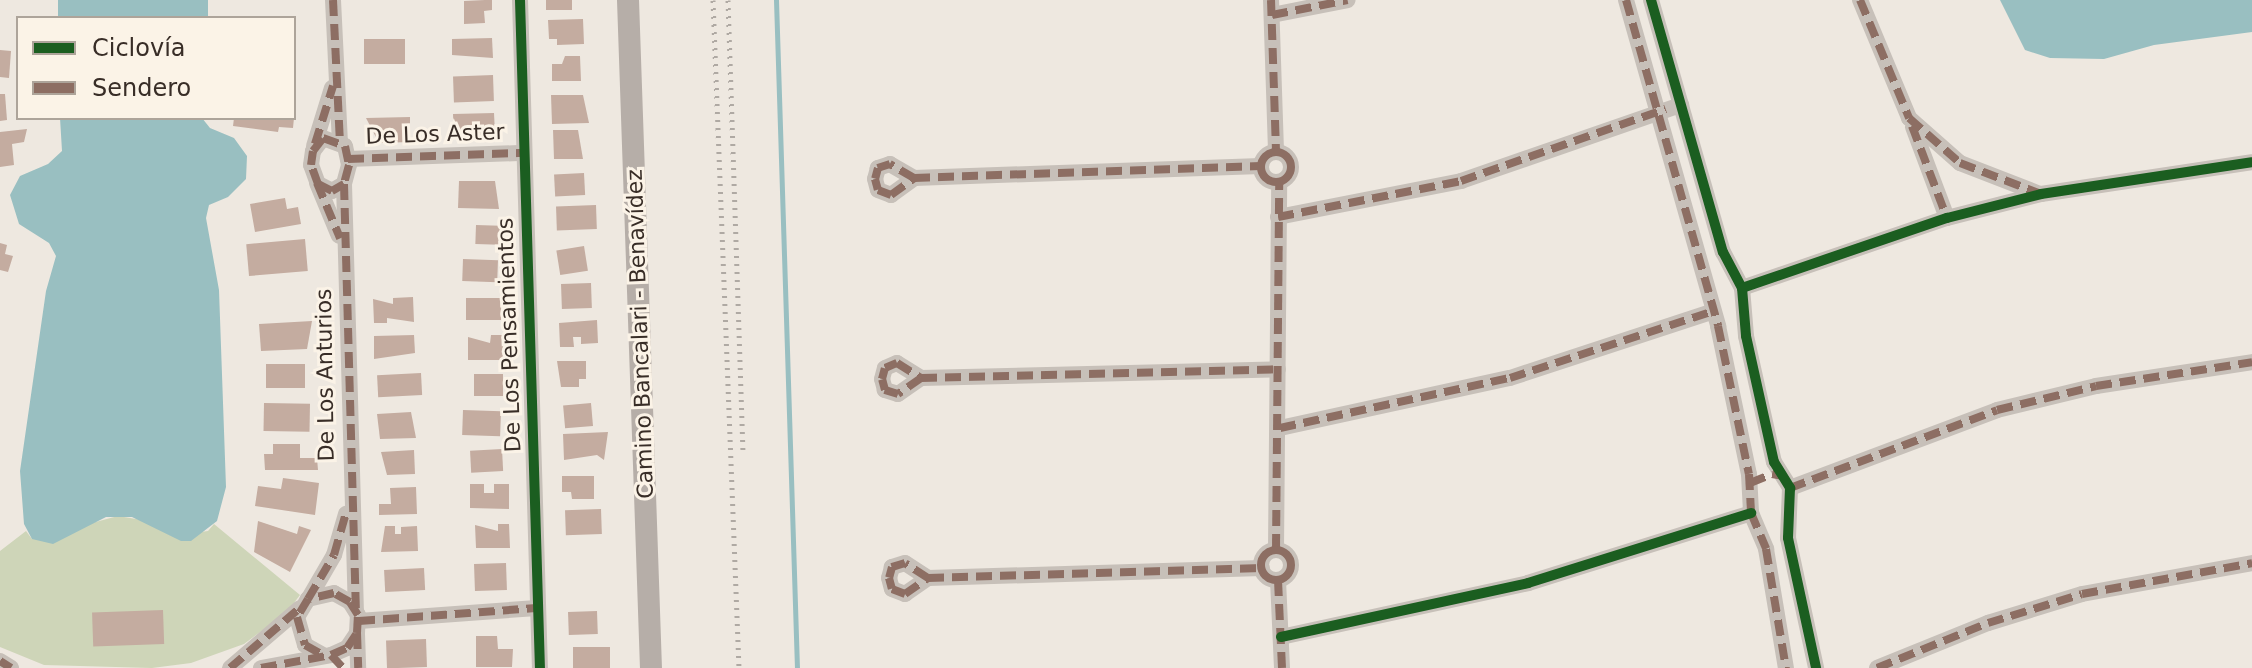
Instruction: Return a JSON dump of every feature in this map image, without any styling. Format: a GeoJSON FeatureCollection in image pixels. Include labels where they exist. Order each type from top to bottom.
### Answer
{"type":"FeatureCollection","features":[{"type":"Feature","properties":{"kind":"main road","name":"Camino Bancalari - Benavídez"},"geometry":{"type":"LineString","coordinates":[[628,0],[651,668]]}},
{"type":"Feature","properties":{"kind":"street"},"geometry":{"type":"LineString","coordinates":[[317,183],[332,191],[344,184],[348,159],[340,141],[333,0]]}},
{"type":"Feature","properties":{"kind":"street","name":"De Los Pensamientos"},"geometry":{"type":"LineString","coordinates":[[520,0],[540,668]]}},
{"type":"Feature","properties":{"kind":"street"},"geometry":{"type":"LineString","coordinates":[[914,178],[1261,166],[1276,152],[1272,8],[1348,0]]}},
{"type":"Feature","properties":{"kind":"street"},"geometry":{"type":"LineString","coordinates":[[1626,0],[1710,294],[1750,483],[1751,513],[1766,549],[1786,668]]}},
{"type":"Feature","properties":{"kind":"street"},"geometry":{"type":"LineString","coordinates":[[1651,0],[1723,252],[1739,282],[1743,320],[1774,462],[1786,482],[1787,519],[1816,668]]}},
{"type":"Feature","properties":{"kind":"street"},"geometry":{"type":"LineString","coordinates":[[1860,0],[1947,218]]}},
{"type":"Feature","properties":{"kind":"street"},"geometry":{"type":"LineString","coordinates":[[336,75],[313,151],[317,183],[344,249]]}},
{"type":"Feature","properties":{"kind":"street"},"geometry":{"type":"LineString","coordinates":[[1278,217],[1461,181],[1681,105]]}},
{"type":"Feature","properties":{"kind":"street"},"geometry":{"type":"LineString","coordinates":[[1909,118],[1960,163],[2041,194]]}},
{"type":"Feature","properties":{"kind":"street"},"geometry":{"type":"LineString","coordinates":[[313,151],[323,138],[340,141]]}},
{"type":"Feature","properties":{"kind":"street"},"geometry":{"type":"LineString","coordinates":[[1276,152],[1288,158],[1291,167],[1279,182],[1280,428],[1276,550]]}},
{"type":"Feature","properties":{"kind":"street","name":"De Los Aster"},"geometry":{"type":"LineString","coordinates":[[348,159],[524,153]]}},
{"type":"Feature","properties":{"kind":"street"},"geometry":{"type":"LineString","coordinates":[[1710,294],[1726,277],[1739,282],[1947,218],[2041,194],[2252,162]]}},
{"type":"Feature","properties":{"kind":"street"},"geometry":{"type":"LineString","coordinates":[[1261,166],[1266,178],[1279,182]]}},
{"type":"Feature","properties":{"kind":"street","name":"De Los Anturios"},"geometry":{"type":"LineString","coordinates":[[344,184],[350,501],[358,668]]}},
{"type":"Feature","properties":{"kind":"street"},"geometry":{"type":"LineString","coordinates":[[1280,428],[1510,378],[1714,319],[1730,329],[1743,320]]}},
{"type":"Feature","properties":{"kind":"street"},"geometry":{"type":"LineString","coordinates":[[1750,483],[1772,474],[1786,482],[1997,410],[2096,386],[2252,362]]}},
{"type":"Feature","properties":{"kind":"street"},"geometry":{"type":"LineString","coordinates":[[921,378],[1278,369]]}},
{"type":"Feature","properties":{"kind":"street"},"geometry":{"type":"LineString","coordinates":[[230,668],[305,603],[334,555],[350,501]]}},
{"type":"Feature","properties":{"kind":"street"},"geometry":{"type":"LineString","coordinates":[[1281,637],[1528,583],[1751,513]]}},
{"type":"Feature","properties":{"kind":"street"},"geometry":{"type":"LineString","coordinates":[[1758,530],[1777,527],[1787,519]]}},
{"type":"Feature","properties":{"kind":"street"},"geometry":{"type":"LineString","coordinates":[[1262,568],[1265,555],[1276,550],[1288,555],[1291,564],[1278,580],[1282,668]]}},
{"type":"Feature","properties":{"kind":"street"},"geometry":{"type":"LineString","coordinates":[[1877,668],[1988,623],[2082,594],[2252,563]]}},
{"type":"Feature","properties":{"kind":"street"},"geometry":{"type":"LineString","coordinates":[[928,578],[1262,568],[1278,580]]}},
{"type":"Feature","properties":{"kind":"street"},"geometry":{"type":"LineString","coordinates":[[305,603],[334,593],[357,621]]}},
{"type":"Feature","properties":{"kind":"street"},"geometry":{"type":"LineString","coordinates":[[305,603],[299,636],[343,668]]}},
{"type":"Feature","properties":{"kind":"street"},"geometry":{"type":"LineString","coordinates":[[357,621],[537,608]]}},
{"type":"Feature","properties":{"kind":"street"},"geometry":{"type":"LineString","coordinates":[[261,668],[347,648],[357,621]]}},
{"type":"Feature","properties":{"kind":"street"},"geometry":{"type":"LineString","coordinates":[[0,661],[11,668]]}},
{"type":"Feature","properties":{"kind":"green space"},"geometry":{"type":"Polygon","coordinates":[[[118,516],[142,520],[172,536],[208,531],[214,524],[300,595],[287,612],[244,644],[191,663],[152,668],[44,665],[0,647],[0,551],[26,531],[32,539],[118,516]]]}},
{"type":"Feature","properties":{"kind":"water"},"geometry":{"type":"Polygon","coordinates":[[[58,0],[208,0],[208,16],[58,16],[58,0]]]}},
{"type":"Feature","properties":{"kind":"water"},"geometry":{"type":"Polygon","coordinates":[[[2000,0],[2252,0],[2252,32],[2154,45],[2104,59],[2050,58],[2025,50],[2000,0]]]}},
{"type":"Feature","properties":{"kind":"water"},"geometry":{"type":"Polygon","coordinates":[[[60,120],[204,120],[210,128],[234,138],[247,156],[246,179],[228,197],[209,205],[206,218],[219,290],[226,487],[217,521],[191,541],[181,541],[132,517],[106,517],[53,544],[32,539],[24,524],[20,471],[46,291],[56,256],[49,243],[19,224],[10,195],[20,176],[48,164],[62,151],[60,120]]]}},
{"type":"Feature","properties":{"kind":"building"},"geometry":{"type":"Polygon","coordinates":[[[492,0],[492,10],[484,11],[485,23],[464,24],[464,1],[492,0]]]}},
{"type":"Feature","properties":{"kind":"building"},"geometry":{"type":"Polygon","coordinates":[[[546,0],[572,0],[572,10],[546,10],[546,0]]]}},
{"type":"Feature","properties":{"kind":"building"},"geometry":{"type":"Polygon","coordinates":[[[583,19],[584,44],[557,45],[557,39],[549,39],[548,20],[583,19]]]}},
{"type":"Feature","properties":{"kind":"building"},"geometry":{"type":"Polygon","coordinates":[[[492,38],[493,58],[452,55],[452,39],[492,38]]]}},
{"type":"Feature","properties":{"kind":"building"},"geometry":{"type":"Polygon","coordinates":[[[364,39],[405,39],[405,64],[364,64],[364,39]]]}},
{"type":"Feature","properties":{"kind":"building"},"geometry":{"type":"Polygon","coordinates":[[[0,50],[11,51],[9,78],[0,77],[0,50]]]}},
{"type":"Feature","properties":{"kind":"building"},"geometry":{"type":"Polygon","coordinates":[[[565,56],[580,56],[581,81],[552,81],[552,64],[562,64],[565,56]]]}},
{"type":"Feature","properties":{"kind":"building"},"geometry":{"type":"Polygon","coordinates":[[[493,75],[494,101],[454,102],[453,76],[493,75]]]}},
{"type":"Feature","properties":{"kind":"building"},"geometry":{"type":"Polygon","coordinates":[[[0,94],[5,94],[7,120],[0,121],[0,94]]]}},
{"type":"Feature","properties":{"kind":"building"},"geometry":{"type":"Polygon","coordinates":[[[551,95],[583,95],[589,123],[552,124],[551,95]]]}},
{"type":"Feature","properties":{"kind":"building"},"geometry":{"type":"Polygon","coordinates":[[[494,113],[495,133],[454,139],[453,114],[494,113]]]}},
{"type":"Feature","properties":{"kind":"building"},"geometry":{"type":"Polygon","coordinates":[[[410,117],[410,142],[379,143],[366,118],[410,117]]]}},
{"type":"Feature","properties":{"kind":"building"},"geometry":{"type":"Polygon","coordinates":[[[234,120],[294,120],[293,128],[279,127],[278,132],[233,126],[234,120]]]}},
{"type":"Feature","properties":{"kind":"building"},"geometry":{"type":"Polygon","coordinates":[[[27,129],[24,142],[12,144],[14,165],[0,167],[0,132],[27,129]]]}},
{"type":"Feature","properties":{"kind":"building"},"geometry":{"type":"Polygon","coordinates":[[[553,130],[578,130],[583,159],[554,159],[553,130]]]}},
{"type":"Feature","properties":{"kind":"building"},"geometry":{"type":"Polygon","coordinates":[[[584,173],[585,195],[555,197],[554,175],[584,173]]]}},
{"type":"Feature","properties":{"kind":"building"},"geometry":{"type":"Polygon","coordinates":[[[459,181],[495,181],[499,209],[458,208],[459,181]]]}},
{"type":"Feature","properties":{"kind":"building"},"geometry":{"type":"Polygon","coordinates":[[[285,198],[287,209],[298,207],[301,224],[255,232],[250,204],[285,198]]]}},
{"type":"Feature","properties":{"kind":"building"},"geometry":{"type":"Polygon","coordinates":[[[596,205],[597,229],[557,230],[556,206],[596,205]]]}},
{"type":"Feature","properties":{"kind":"building"},"geometry":{"type":"Polygon","coordinates":[[[476,225],[500,226],[499,245],[475,244],[476,225]]]}},
{"type":"Feature","properties":{"kind":"building"},"geometry":{"type":"Polygon","coordinates":[[[305,239],[308,271],[249,276],[246,244],[305,239]]]}},
{"type":"Feature","properties":{"kind":"building"},"geometry":{"type":"Polygon","coordinates":[[[0,243],[7,245],[5,254],[13,256],[8,272],[0,270],[0,243]]]}},
{"type":"Feature","properties":{"kind":"building"},"geometry":{"type":"Polygon","coordinates":[[[584,246],[588,271],[560,275],[556,250],[584,246]]]}},
{"type":"Feature","properties":{"kind":"building"},"geometry":{"type":"Polygon","coordinates":[[[463,259],[498,260],[497,282],[462,281],[463,259]]]}},
{"type":"Feature","properties":{"kind":"building"},"geometry":{"type":"Polygon","coordinates":[[[591,283],[592,308],[562,309],[561,284],[591,283]]]}},
{"type":"Feature","properties":{"kind":"building"},"geometry":{"type":"Polygon","coordinates":[[[413,297],[414,322],[387,318],[387,323],[374,323],[373,299],[393,304],[393,298],[413,297]]]}},
{"type":"Feature","properties":{"kind":"building"},"geometry":{"type":"Polygon","coordinates":[[[466,298],[501,298],[501,320],[466,320],[466,298]]]}},
{"type":"Feature","properties":{"kind":"building"},"geometry":{"type":"Polygon","coordinates":[[[597,320],[598,343],[581,344],[581,337],[573,337],[574,347],[560,347],[559,323],[597,320]]]}},
{"type":"Feature","properties":{"kind":"building"},"geometry":{"type":"Polygon","coordinates":[[[312,321],[307,349],[261,351],[259,324],[312,321]]]}},
{"type":"Feature","properties":{"kind":"building"},"geometry":{"type":"Polygon","coordinates":[[[414,335],[415,353],[374,359],[374,336],[414,335]]]}},
{"type":"Feature","properties":{"kind":"building"},"geometry":{"type":"Polygon","coordinates":[[[491,335],[503,335],[503,360],[468,360],[468,337],[490,343],[491,335]]]}},
{"type":"Feature","properties":{"kind":"building"},"geometry":{"type":"Polygon","coordinates":[[[557,361],[586,361],[586,379],[579,379],[579,387],[561,387],[557,361]]]}},
{"type":"Feature","properties":{"kind":"building"},"geometry":{"type":"Polygon","coordinates":[[[266,364],[305,364],[305,388],[266,388],[266,364]]]}},
{"type":"Feature","properties":{"kind":"building"},"geometry":{"type":"Polygon","coordinates":[[[421,373],[422,395],[378,397],[377,375],[421,373]]]}},
{"type":"Feature","properties":{"kind":"building"},"geometry":{"type":"Polygon","coordinates":[[[474,374],[503,374],[503,396],[474,396],[474,374]]]}},
{"type":"Feature","properties":{"kind":"building"},"geometry":{"type":"Polygon","coordinates":[[[264,403],[310,404],[310,432],[264,431],[264,403]]]}},
{"type":"Feature","properties":{"kind":"building"},"geometry":{"type":"Polygon","coordinates":[[[591,403],[593,426],[565,428],[563,405],[591,403]]]}},
{"type":"Feature","properties":{"kind":"building"},"geometry":{"type":"Polygon","coordinates":[[[463,410],[501,411],[500,436],[462,435],[463,410]]]}},
{"type":"Feature","properties":{"kind":"building"},"geometry":{"type":"Polygon","coordinates":[[[411,412],[416,438],[380,439],[377,414],[411,412]]]}},
{"type":"Feature","properties":{"kind":"building"},"geometry":{"type":"Polygon","coordinates":[[[608,432],[604,460],[597,455],[564,460],[563,434],[608,432]]]}},
{"type":"Feature","properties":{"kind":"building"},"geometry":{"type":"Polygon","coordinates":[[[273,444],[300,444],[300,458],[317,458],[318,470],[265,470],[264,454],[273,454],[273,444]]]}},
{"type":"Feature","properties":{"kind":"building"},"geometry":{"type":"Polygon","coordinates":[[[502,449],[503,471],[471,473],[470,451],[502,449]]]}},
{"type":"Feature","properties":{"kind":"building"},"geometry":{"type":"Polygon","coordinates":[[[414,450],[415,474],[387,475],[381,452],[414,450]]]}},
{"type":"Feature","properties":{"kind":"building"},"geometry":{"type":"Polygon","coordinates":[[[562,476],[594,476],[594,499],[572,499],[571,492],[562,492],[562,476]]]}},
{"type":"Feature","properties":{"kind":"building"},"geometry":{"type":"Polygon","coordinates":[[[283,478],[319,483],[315,515],[255,506],[258,486],[281,489],[283,478]]]}},
{"type":"Feature","properties":{"kind":"building"},"geometry":{"type":"Polygon","coordinates":[[[470,484],[484,484],[484,493],[494,493],[494,484],[509,484],[509,509],[470,508],[470,484]]]}},
{"type":"Feature","properties":{"kind":"building"},"geometry":{"type":"Polygon","coordinates":[[[416,487],[417,514],[379,515],[379,504],[391,504],[390,488],[416,487]]]}},
{"type":"Feature","properties":{"kind":"building"},"geometry":{"type":"Polygon","coordinates":[[[601,509],[602,534],[566,535],[565,510],[601,509]]]}},
{"type":"Feature","properties":{"kind":"building"},"geometry":{"type":"Polygon","coordinates":[[[258,521],[297,534],[299,526],[311,530],[290,572],[254,552],[258,521]]]}},
{"type":"Feature","properties":{"kind":"building"},"geometry":{"type":"Polygon","coordinates":[[[498,524],[509,524],[510,548],[476,548],[475,525],[498,531],[498,524]]]}},
{"type":"Feature","properties":{"kind":"building"},"geometry":{"type":"Polygon","coordinates":[[[385,526],[395,526],[395,534],[401,534],[401,527],[417,526],[418,551],[381,552],[385,526]]]}},
{"type":"Feature","properties":{"kind":"building"},"geometry":{"type":"Polygon","coordinates":[[[506,563],[507,590],[475,591],[474,564],[506,563]]]}},
{"type":"Feature","properties":{"kind":"building"},"geometry":{"type":"Polygon","coordinates":[[[424,568],[425,590],[385,592],[384,570],[424,568]]]}},
{"type":"Feature","properties":{"kind":"building"},"geometry":{"type":"Polygon","coordinates":[[[163,610],[164,644],[93,646],[92,612],[163,610]]]}},
{"type":"Feature","properties":{"kind":"building"},"geometry":{"type":"Polygon","coordinates":[[[597,611],[598,634],[569,635],[568,612],[597,611]]]}},
{"type":"Feature","properties":{"kind":"building"},"geometry":{"type":"Polygon","coordinates":[[[476,636],[497,636],[498,649],[513,649],[512,667],[476,667],[476,636]]]}},
{"type":"Feature","properties":{"kind":"building"},"geometry":{"type":"Polygon","coordinates":[[[426,639],[427,667],[387,668],[386,640],[426,639]]]}},
{"type":"Feature","properties":{"kind":"building"},"geometry":{"type":"Polygon","coordinates":[[[573,647],[610,647],[610,668],[573,668],[573,647]]]}},
{"type":"Feature","properties":{"kind":"waterway"},"geometry":{"type":"LineString","coordinates":[[776,0],[797,668]]}},
{"type":"Feature","properties":{"kind":"railway"},"geometry":{"type":"LineString","coordinates":[[713,0],[739,668]]}},
{"type":"Feature","properties":{"kind":"railway"},"geometry":{"type":"LineString","coordinates":[[728,0],[743,452]]}},
{"type":"Feature","properties":{"kind":"marked path"},"geometry":{"type":"LineString","coordinates":[[333,0],[340,141]]}},
{"type":"Feature","properties":{"kind":"marked path"},"geometry":{"type":"LineString","coordinates":[[1271,0],[1276,152]]}},
{"type":"Feature","properties":{"kind":"marked path"},"geometry":{"type":"LineString","coordinates":[[1272,15],[1348,0]]}},
{"type":"Feature","properties":{"kind":"marked path"},"geometry":{"type":"LineString","coordinates":[[1626,0],[1718,326],[1749,474],[1751,513],[1766,549],[1786,668]]}},
{"type":"Feature","properties":{"kind":"marked path"},"geometry":{"type":"LineString","coordinates":[[1860,0],[1909,118],[1960,163],[2038,193]]}},
{"type":"Feature","properties":{"kind":"marked path"},"geometry":{"type":"LineString","coordinates":[[315,144],[333,86]]}},
{"type":"Feature","properties":{"kind":"marked path"},"geometry":{"type":"LineString","coordinates":[[1278,217],[1461,181],[1666,109]]}},
{"type":"Feature","properties":{"kind":"marked path"},"geometry":{"type":"LineString","coordinates":[[1912,126],[1947,218]]}},
{"type":"Feature","properties":{"kind":"marked path"},"geometry":{"type":"LineString","coordinates":[[323,138],[345,146],[349,165],[344,184],[332,191],[318,184],[311,165],[313,151],[323,138]]}},
{"type":"Feature","properties":{"kind":"marked path"},"geometry":{"type":"LineString","coordinates":[[1276,152],[1287,156],[1291,167],[1287,178],[1276,182],[1265,178],[1261,167],[1265,156],[1276,152]]}},
{"type":"Feature","properties":{"kind":"marked path"},"geometry":{"type":"LineString","coordinates":[[348,159],[524,153]]}},
{"type":"Feature","properties":{"kind":"marked path"},"geometry":{"type":"LineString","coordinates":[[914,178],[890,164],[878,168],[875,179],[878,190],[891,195],[914,178],[1261,166]]}},
{"type":"Feature","properties":{"kind":"marked path"},"geometry":{"type":"LineString","coordinates":[[1276,550],[1279,182]]}},
{"type":"Feature","properties":{"kind":"marked path"},"geometry":{"type":"LineString","coordinates":[[317,183],[340,238]]}},
{"type":"Feature","properties":{"kind":"marked path"},"geometry":{"type":"LineString","coordinates":[[344,184],[356,610]]}},
{"type":"Feature","properties":{"kind":"marked path"},"geometry":{"type":"LineString","coordinates":[[1280,428],[1510,378],[1711,312]]}},
{"type":"Feature","properties":{"kind":"marked path"},"geometry":{"type":"LineString","coordinates":[[1790,488],[1997,410],[2096,386],[2252,362]]}},
{"type":"Feature","properties":{"kind":"marked path"},"geometry":{"type":"LineString","coordinates":[[921,378],[898,394],[885,390],[882,379],[885,368],[897,363],[921,378],[1278,369]]}},
{"type":"Feature","properties":{"kind":"marked path"},"geometry":{"type":"LineString","coordinates":[[1750,483],[1772,474],[1783,476]]}},
{"type":"Feature","properties":{"kind":"marked path"},"geometry":{"type":"LineString","coordinates":[[308,599],[334,555],[346,513]]}},
{"type":"Feature","properties":{"kind":"marked path"},"geometry":{"type":"LineString","coordinates":[[1276,550],[1287,554],[1291,565],[1287,576],[1276,580],[1265,576],[1261,565],[1265,554],[1276,550]]}},
{"type":"Feature","properties":{"kind":"marked path"},"geometry":{"type":"LineString","coordinates":[[928,578],[905,563],[892,567],[889,578],[892,589],[905,594],[928,578],[1262,568]]}},
{"type":"Feature","properties":{"kind":"marked path"},"geometry":{"type":"LineString","coordinates":[[1877,668],[1988,623],[2082,594],[2252,563]]}},
{"type":"Feature","properties":{"kind":"marked path"},"geometry":{"type":"LineString","coordinates":[[1278,580],[1282,668]]}},
{"type":"Feature","properties":{"kind":"marked path"},"geometry":{"type":"LineString","coordinates":[[261,668],[331,655],[347,648],[357,633],[358,615],[350,602],[334,593],[308,599],[297,617],[305,645],[323,655]]}},
{"type":"Feature","properties":{"kind":"marked path"},"geometry":{"type":"LineString","coordinates":[[230,668],[301,607]]}},
{"type":"Feature","properties":{"kind":"marked path"},"geometry":{"type":"LineString","coordinates":[[359,621],[537,608]]}},
{"type":"Feature","properties":{"kind":"marked path"},"geometry":{"type":"LineString","coordinates":[[357,633],[358,668]]}},
{"type":"Feature","properties":{"kind":"marked path"},"geometry":{"type":"LineString","coordinates":[[331,655],[343,668]]}},
{"type":"Feature","properties":{"kind":"marked path"},"geometry":{"type":"LineString","coordinates":[[0,661],[11,668]]}},
{"type":"Feature","properties":{"kind":"cycle path"},"geometry":{"type":"LineString","coordinates":[[520,0],[540,668]]}},
{"type":"Feature","properties":{"kind":"cycle path"},"geometry":{"type":"LineString","coordinates":[[1651,0],[1723,252],[1742,288],[1746,336],[1774,462],[1790,488],[1788,538],[1816,668]]}},
{"type":"Feature","properties":{"kind":"cycle path"},"geometry":{"type":"LineString","coordinates":[[1742,288],[1947,218],[2041,194],[2252,162]]}},
{"type":"Feature","properties":{"kind":"cycle path"},"geometry":{"type":"LineString","coordinates":[[1281,637],[1528,583],[1751,513]]}}]}
